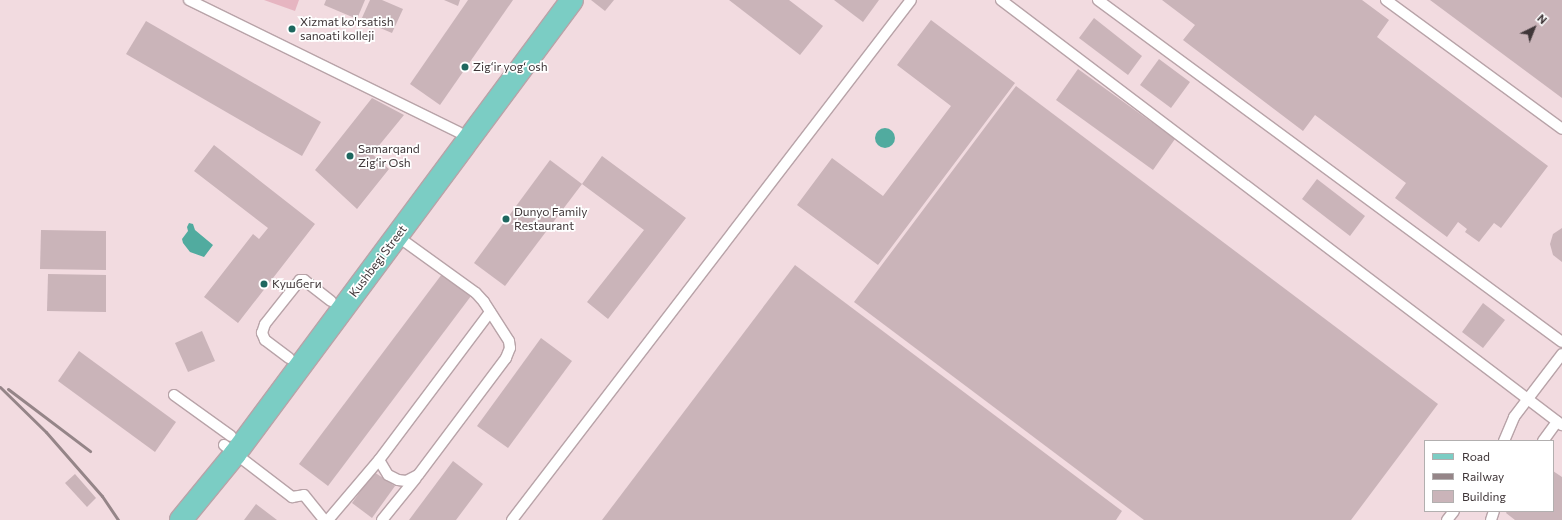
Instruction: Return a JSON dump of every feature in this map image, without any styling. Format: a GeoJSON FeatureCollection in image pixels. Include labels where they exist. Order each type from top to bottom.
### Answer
{"type":"FeatureCollection","features":[{"type":"Feature","properties":{"kind":"main road","name":"Kushbegi Street"},"geometry":{"type":"LineString","coordinates":[[181,520],[289,358],[458,132],[553,11],[572,0]]}},
{"type":"Feature","properties":{"kind":"main road","name":"Kushbegi Street"},"geometry":{"type":"LineString","coordinates":[[168,520],[230,445],[396,236],[553,11]]}},
{"type":"Feature","properties":{"kind":"lane"},"geometry":{"type":"LineString","coordinates":[[189,0],[458,132]]}},
{"type":"Feature","properties":{"kind":"lane"},"geometry":{"type":"LineString","coordinates":[[512,520],[911,0]]}},
{"type":"Feature","properties":{"kind":"lane"},"geometry":{"type":"LineString","coordinates":[[1001,0],[1527,400],[1560,423],[1544,440]]}},
{"type":"Feature","properties":{"kind":"lane"},"geometry":{"type":"LineString","coordinates":[[1098,0],[1562,342]]}},
{"type":"Feature","properties":{"kind":"lane"},"geometry":{"type":"LineString","coordinates":[[1386,0],[1562,129]]}},
{"type":"Feature","properties":{"kind":"lane"},"geometry":{"type":"LineString","coordinates":[[382,520],[506,358],[510,348],[509,341],[484,302],[476,293],[396,236]]}},
{"type":"Feature","properties":{"kind":"lane"},"geometry":{"type":"LineString","coordinates":[[289,358],[265,340],[262,333],[265,324],[300,280],[304,280],[331,301]]}},
{"type":"Feature","properties":{"kind":"lane"},"geometry":{"type":"LineString","coordinates":[[328,520],[379,460],[490,312]]}},
{"type":"Feature","properties":{"kind":"lane"},"geometry":{"type":"LineString","coordinates":[[1504,440],[1514,417],[1562,354]]}},
{"type":"Feature","properties":{"kind":"lane"},"geometry":{"type":"LineString","coordinates":[[174,395],[230,445],[292,497],[304,495],[324,520]]}},
{"type":"Feature","properties":{"kind":"lane"},"geometry":{"type":"LineString","coordinates":[[379,460],[388,475],[398,480],[406,481],[418,474]]}},
{"type":"Feature","properties":{"kind":"lane"},"geometry":{"type":"LineString","coordinates":[[1447,520],[1453,512]]}},
{"type":"Feature","properties":{"kind":"shaded area"},"geometry":{"type":"Polygon","coordinates":[[[264,0],[299,0],[295,11],[264,0]]]}},
{"type":"Feature","properties":{"kind":"shaded area"},"geometry":{"type":"Polygon","coordinates":[[[885,128],[892,131],[895,138],[892,145],[885,148],[878,145],[875,138],[878,131],[885,128]]]}},
{"type":"Feature","properties":{"kind":"shaded area"},"geometry":{"type":"Polygon","coordinates":[[[189,223],[193,224],[195,230],[213,245],[204,257],[190,252],[183,243],[182,239],[188,231],[187,227],[189,223]]]}},
{"type":"Feature","properties":{"kind":"building"},"geometry":{"type":"Polygon","coordinates":[[[326,0],[365,0],[357,19],[324,5],[326,0]]]}},
{"type":"Feature","properties":{"kind":"building"},"geometry":{"type":"Polygon","coordinates":[[[370,0],[382,0],[403,9],[392,33],[361,20],[370,0]]]}},
{"type":"Feature","properties":{"kind":"building"},"geometry":{"type":"Polygon","coordinates":[[[444,0],[460,0],[458,6],[444,0]]]}},
{"type":"Feature","properties":{"kind":"building"},"geometry":{"type":"Polygon","coordinates":[[[468,0],[513,0],[440,105],[410,84],[468,0]]]}},
{"type":"Feature","properties":{"kind":"building"},"geometry":{"type":"Polygon","coordinates":[[[591,0],[614,0],[605,11],[591,0]]]}},
{"type":"Feature","properties":{"kind":"building"},"geometry":{"type":"Polygon","coordinates":[[[729,0],[789,0],[823,26],[800,55],[729,0]]]}},
{"type":"Feature","properties":{"kind":"building"},"geometry":{"type":"Polygon","coordinates":[[[834,0],[879,0],[863,22],[834,0]]]}},
{"type":"Feature","properties":{"kind":"building"},"geometry":{"type":"Polygon","coordinates":[[[1162,0],[1362,0],[1389,20],[1377,37],[1548,166],[1501,228],[1494,223],[1479,242],[1465,232],[1467,229],[1458,222],[1447,237],[1395,198],[1406,183],[1315,115],[1303,131],[1183,40],[1195,25],[1162,0]]]}},
{"type":"Feature","properties":{"kind":"building"},"geometry":{"type":"Polygon","coordinates":[[[1430,0],[1562,0],[1562,98],[1430,0]]]}},
{"type":"Feature","properties":{"kind":"building"},"geometry":{"type":"Polygon","coordinates":[[[1094,18],[1142,56],[1128,75],[1079,38],[1094,18]]]}},
{"type":"Feature","properties":{"kind":"building"},"geometry":{"type":"Polygon","coordinates":[[[931,20],[1015,83],[878,265],[797,205],[832,158],[883,196],[951,106],[897,65],[931,20]]]}},
{"type":"Feature","properties":{"kind":"building"},"geometry":{"type":"Polygon","coordinates":[[[146,21],[321,122],[302,156],[126,54],[146,21]]]}},
{"type":"Feature","properties":{"kind":"building"},"geometry":{"type":"Polygon","coordinates":[[[1159,59],[1190,82],[1171,108],[1140,85],[1159,59]]]}},
{"type":"Feature","properties":{"kind":"building"},"geometry":{"type":"Polygon","coordinates":[[[1078,69],[1175,139],[1153,170],[1056,100],[1078,69]]]}},
{"type":"Feature","properties":{"kind":"building"},"geometry":{"type":"Polygon","coordinates":[[[1016,86],[1438,404],[1351,520],[1144,520],[854,302],[1016,86]]]}},
{"type":"Feature","properties":{"kind":"building"},"geometry":{"type":"Polygon","coordinates":[[[372,98],[404,115],[372,154],[389,169],[357,209],[315,170],[372,98]]]}},
{"type":"Feature","properties":{"kind":"building"},"geometry":{"type":"Polygon","coordinates":[[[214,145],[315,224],[238,323],[204,297],[253,234],[259,239],[268,228],[194,171],[214,145]]]}},
{"type":"Feature","properties":{"kind":"building"},"geometry":{"type":"Polygon","coordinates":[[[602,156],[686,218],[608,319],[587,302],[644,230],[582,184],[602,156]]]}},
{"type":"Feature","properties":{"kind":"building"},"geometry":{"type":"Polygon","coordinates":[[[550,160],[582,184],[505,286],[474,263],[550,160]]]}},
{"type":"Feature","properties":{"kind":"building"},"geometry":{"type":"Polygon","coordinates":[[[1317,179],[1365,216],[1350,236],[1302,199],[1317,179]]]}},
{"type":"Feature","properties":{"kind":"building"},"geometry":{"type":"Polygon","coordinates":[[[1562,228],[1562,262],[1553,255],[1550,244],[1553,234],[1562,228]]]}},
{"type":"Feature","properties":{"kind":"building"},"geometry":{"type":"Polygon","coordinates":[[[41,230],[106,231],[106,270],[40,269],[41,230]]]}},
{"type":"Feature","properties":{"kind":"building"},"geometry":{"type":"Polygon","coordinates":[[[795,265],[1122,511],[1116,520],[602,520],[795,265]]]}},
{"type":"Feature","properties":{"kind":"building"},"geometry":{"type":"Polygon","coordinates":[[[48,274],[106,275],[106,312],[47,311],[48,274]]]}},
{"type":"Feature","properties":{"kind":"building"},"geometry":{"type":"Polygon","coordinates":[[[442,274],[471,296],[328,486],[299,464],[442,274]]]}},
{"type":"Feature","properties":{"kind":"building"},"geometry":{"type":"Polygon","coordinates":[[[1483,303],[1505,320],[1483,348],[1462,332],[1483,303]]]}},
{"type":"Feature","properties":{"kind":"building"},"geometry":{"type":"Polygon","coordinates":[[[202,331],[215,361],[188,372],[175,343],[202,331]]]}},
{"type":"Feature","properties":{"kind":"building"},"geometry":{"type":"Polygon","coordinates":[[[541,338],[572,361],[508,448],[477,426],[541,338]]]}},
{"type":"Feature","properties":{"kind":"building"},"geometry":{"type":"Polygon","coordinates":[[[79,351],[176,422],[155,452],[58,381],[79,351]]]}},
{"type":"Feature","properties":{"kind":"building"},"geometry":{"type":"Polygon","coordinates":[[[453,461],[483,484],[456,520],[409,520],[453,461]]]}},
{"type":"Feature","properties":{"kind":"building"},"geometry":{"type":"Polygon","coordinates":[[[374,472],[395,486],[372,518],[352,503],[374,472]]]}},
{"type":"Feature","properties":{"kind":"building"},"geometry":{"type":"Polygon","coordinates":[[[1554,472],[1562,477],[1562,520],[1515,520],[1506,513],[1554,512],[1554,472]]]}},
{"type":"Feature","properties":{"kind":"building"},"geometry":{"type":"Polygon","coordinates":[[[75,474],[96,498],[87,507],[65,483],[75,474]]]}},
{"type":"Feature","properties":{"kind":"building"},"geometry":{"type":"Polygon","coordinates":[[[256,504],[277,520],[244,520],[256,504]]]}},
{"type":"Feature","properties":{"kind":"railway"},"geometry":{"type":"LineString","coordinates":[[0,387],[46,432],[102,496],[118,520]]}},
{"type":"Feature","properties":{"kind":"railway"},"geometry":{"type":"LineString","coordinates":[[8,389],[90,451]]}},
{"type":"Feature","properties":{"kind":"place","name":"Xizmat ko'rsatish sanoati kolleji"},"geometry":{"type":"Point","coordinates":[292,29]}},
{"type":"Feature","properties":{"kind":"place","name":"Zigʻir yogʻ osh"},"geometry":{"type":"Point","coordinates":[465,67]}},
{"type":"Feature","properties":{"kind":"place","name":"Samarqand Zigʻir Osh"},"geometry":{"type":"Point","coordinates":[350,156]}},
{"type":"Feature","properties":{"kind":"place","name":"Dunyo Family Restaurant"},"geometry":{"type":"Point","coordinates":[506,219]}},
{"type":"Feature","properties":{"kind":"place","name":"Кушбеги"},"geometry":{"type":"Point","coordinates":[264,284]}}]}
